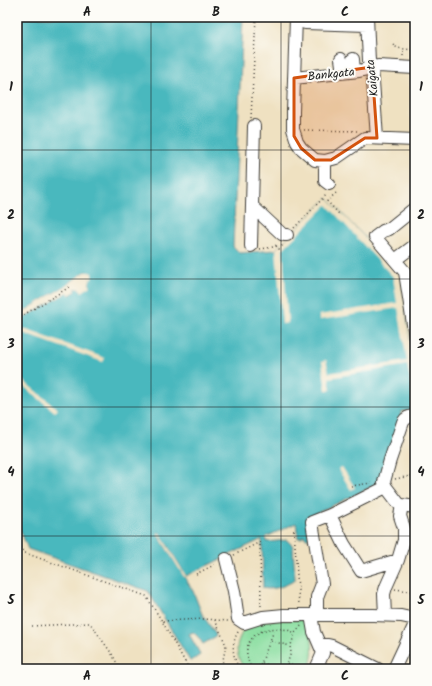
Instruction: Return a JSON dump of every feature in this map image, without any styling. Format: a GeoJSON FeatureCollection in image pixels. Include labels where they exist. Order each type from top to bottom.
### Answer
{"type":"FeatureCollection","features":[{"type":"Feature","properties":{"kind":"street"},"geometry":{"type":"LineString","coordinates":[[367,21],[300,20],[294,78],[293,129],[297,142],[312,158],[315,160],[325,161],[336,158],[365,138],[415,140]]}},
{"type":"Feature","properties":{"kind":"street","name":"Kaigata"},"geometry":{"type":"LineString","coordinates":[[367,21],[369,61],[372,67],[377,138]]}},
{"type":"Feature","properties":{"kind":"street","name":"Bankgata"},"geometry":{"type":"LineString","coordinates":[[294,78],[348,65],[365,70],[380,66],[415,68]]}},
{"type":"Feature","properties":{"kind":"street"},"geometry":{"type":"LineString","coordinates":[[251,246],[253,124]]}},
{"type":"Feature","properties":{"kind":"street"},"geometry":{"type":"LineString","coordinates":[[325,161],[329,188]]}},
{"type":"Feature","properties":{"kind":"street"},"geometry":{"type":"LineString","coordinates":[[252,206],[282,234],[287,235]]}},
{"type":"Feature","properties":{"kind":"street"},"geometry":{"type":"LineString","coordinates":[[415,208],[383,231],[377,239],[395,260],[410,272],[415,337]]}},
{"type":"Feature","properties":{"kind":"street"},"geometry":{"type":"LineString","coordinates":[[395,260],[415,245]]}},
{"type":"Feature","properties":{"kind":"street"},"geometry":{"type":"LineString","coordinates":[[415,416],[409,417],[403,422],[384,482],[399,504],[402,506],[415,507]]}},
{"type":"Feature","properties":{"kind":"street"},"geometry":{"type":"LineString","coordinates":[[316,669],[323,653],[309,615],[322,584],[312,522],[330,515],[386,487]]}},
{"type":"Feature","properties":{"kind":"street"},"geometry":{"type":"LineString","coordinates":[[385,615],[384,594],[398,560],[404,540],[404,528],[400,516],[402,506]]}},
{"type":"Feature","properties":{"kind":"street"},"geometry":{"type":"LineString","coordinates":[[330,515],[344,544],[361,571],[398,560]]}},
{"type":"Feature","properties":{"kind":"street"},"geometry":{"type":"LineString","coordinates":[[226,559],[234,591],[238,619],[244,623],[261,617],[274,615],[385,615],[415,619]]}},
{"type":"Feature","properties":{"kind":"street"},"geometry":{"type":"LineString","coordinates":[[394,669],[415,624]]}},
{"type":"Feature","properties":{"kind":"street"},"geometry":{"type":"LineString","coordinates":[[320,645],[332,646],[378,669]]}},
{"type":"Feature","properties":{"kind":"path"},"geometry":{"type":"LineString","coordinates":[[253,124],[256,17]]}},
{"type":"Feature","properties":{"kind":"path"},"geometry":{"type":"LineString","coordinates":[[393,44],[397,48],[403,50],[412,50]]}},
{"type":"Feature","properties":{"kind":"path"},"geometry":{"type":"LineString","coordinates":[[403,50],[403,56]]}},
{"type":"Feature","properties":{"kind":"path"},"geometry":{"type":"LineString","coordinates":[[300,130],[358,131]]}},
{"type":"Feature","properties":{"kind":"path"},"geometry":{"type":"LineString","coordinates":[[329,188],[327,201],[340,215]]}},
{"type":"Feature","properties":{"kind":"path"},"geometry":{"type":"LineString","coordinates":[[251,246],[257,249],[276,246],[329,188]]}},
{"type":"Feature","properties":{"kind":"path"},"geometry":{"type":"LineString","coordinates":[[17,319],[71,286]]}},
{"type":"Feature","properties":{"kind":"path"},"geometry":{"type":"LineString","coordinates":[[17,328],[23,331]]}},
{"type":"Feature","properties":{"kind":"path"},"geometry":{"type":"LineString","coordinates":[[262,663],[280,669],[281,667],[286,668],[291,652],[290,646],[295,633],[309,615],[294,530]]}},
{"type":"Feature","properties":{"kind":"path"},"geometry":{"type":"LineString","coordinates":[[196,574],[260,542],[261,617]]}},
{"type":"Feature","properties":{"kind":"path"},"geometry":{"type":"LineString","coordinates":[[17,544],[25,553],[146,596],[189,669]]}},
{"type":"Feature","properties":{"kind":"path"},"geometry":{"type":"LineString","coordinates":[[386,587],[415,592]]}},
{"type":"Feature","properties":{"kind":"path"},"geometry":{"type":"LineString","coordinates":[[162,621],[205,619],[244,623],[234,640],[233,647],[234,656],[240,669]]}},
{"type":"Feature","properties":{"kind":"path"},"geometry":{"type":"LineString","coordinates":[[215,620],[226,645],[222,665],[219,669]]}},
{"type":"Feature","properties":{"kind":"path"},"geometry":{"type":"LineString","coordinates":[[32,626],[90,623],[112,654],[120,669]]}},
{"type":"Feature","properties":{"kind":"path"},"geometry":{"type":"LineString","coordinates":[[252,669],[248,661],[247,652],[251,639],[262,631],[275,628],[286,629],[295,633]]}},
{"type":"Feature","properties":{"kind":"path"},"geometry":{"type":"LineString","coordinates":[[259,669],[275,628]]}},
{"type":"Feature","properties":{"kind":"path"},"geometry":{"type":"LineString","coordinates":[[270,641],[290,646]]}},
{"type":"Feature","properties":{"kind":"path"},"geometry":{"type":"LineString","coordinates":[[287,664],[298,669]]}},
{"type":"Feature","properties":{"kind":"highlighted area"},"geometry":{"type":"Polygon","coordinates":[[[372,67],[377,138],[365,138],[331,160],[315,160],[301,148],[294,136],[294,78],[372,67]]]}},
{"type":"Feature","properties":{"kind":"green space"},"geometry":{"type":"Polygon","coordinates":[[[306,620],[313,650],[309,669],[244,669],[239,657],[237,646],[243,631],[247,627],[262,621],[306,620]]]}},
{"type":"Feature","properties":{"kind":"water"},"geometry":{"type":"Polygon","coordinates":[[[17,17],[243,17],[233,246],[240,253],[275,250],[327,198],[400,274],[415,375],[415,411],[402,411],[378,484],[308,517],[309,538],[302,536],[302,538],[298,538],[296,523],[266,537],[267,542],[287,540],[293,546],[295,580],[284,586],[267,589],[263,588],[262,539],[186,576],[159,532],[158,534],[193,591],[202,614],[216,635],[203,644],[193,632],[189,634],[200,655],[190,661],[148,591],[28,549],[17,522],[17,322],[68,292],[70,295],[76,291],[75,288],[81,289],[82,291],[90,286],[91,273],[85,272],[17,316],[17,17]]]}},
{"type":"Feature","properties":{"kind":"pier"},"geometry":{"type":"Polygon","coordinates":[[[327,198],[400,274],[415,375],[415,382],[411,384],[407,365],[329,378],[331,390],[326,390],[322,361],[326,360],[329,373],[407,361],[398,308],[320,320],[319,315],[397,303],[393,277],[327,205],[283,249],[288,323],[282,324],[276,249],[327,198]]]}},
{"type":"Feature","properties":{"kind":"pier"},"geometry":{"type":"Polygon","coordinates":[[[85,272],[92,273],[92,279],[90,280],[89,284],[91,286],[82,292],[80,289],[75,288],[76,291],[69,295],[68,292],[17,322],[17,320],[67,291],[69,290],[70,292],[74,290],[74,286],[81,287],[83,289],[88,285],[88,280],[90,278],[89,274],[86,274],[68,287],[17,318],[17,316],[85,272]]]}},
{"type":"Feature","properties":{"kind":"pier"},"geometry":{"type":"Polygon","coordinates":[[[24,329],[105,358],[103,362],[23,333],[24,329]]]}},
{"type":"Feature","properties":{"kind":"pier"},"geometry":{"type":"Polygon","coordinates":[[[17,376],[58,409],[55,412],[17,381],[17,376]]]}},
{"type":"Feature","properties":{"kind":"pier"},"geometry":{"type":"Polygon","coordinates":[[[342,467],[355,488],[351,490],[338,469],[342,467]]]}},
{"type":"Feature","properties":{"kind":"pier"},"geometry":{"type":"Polygon","coordinates":[[[159,532],[186,576],[184,577],[158,534],[159,532]]]}}]}
